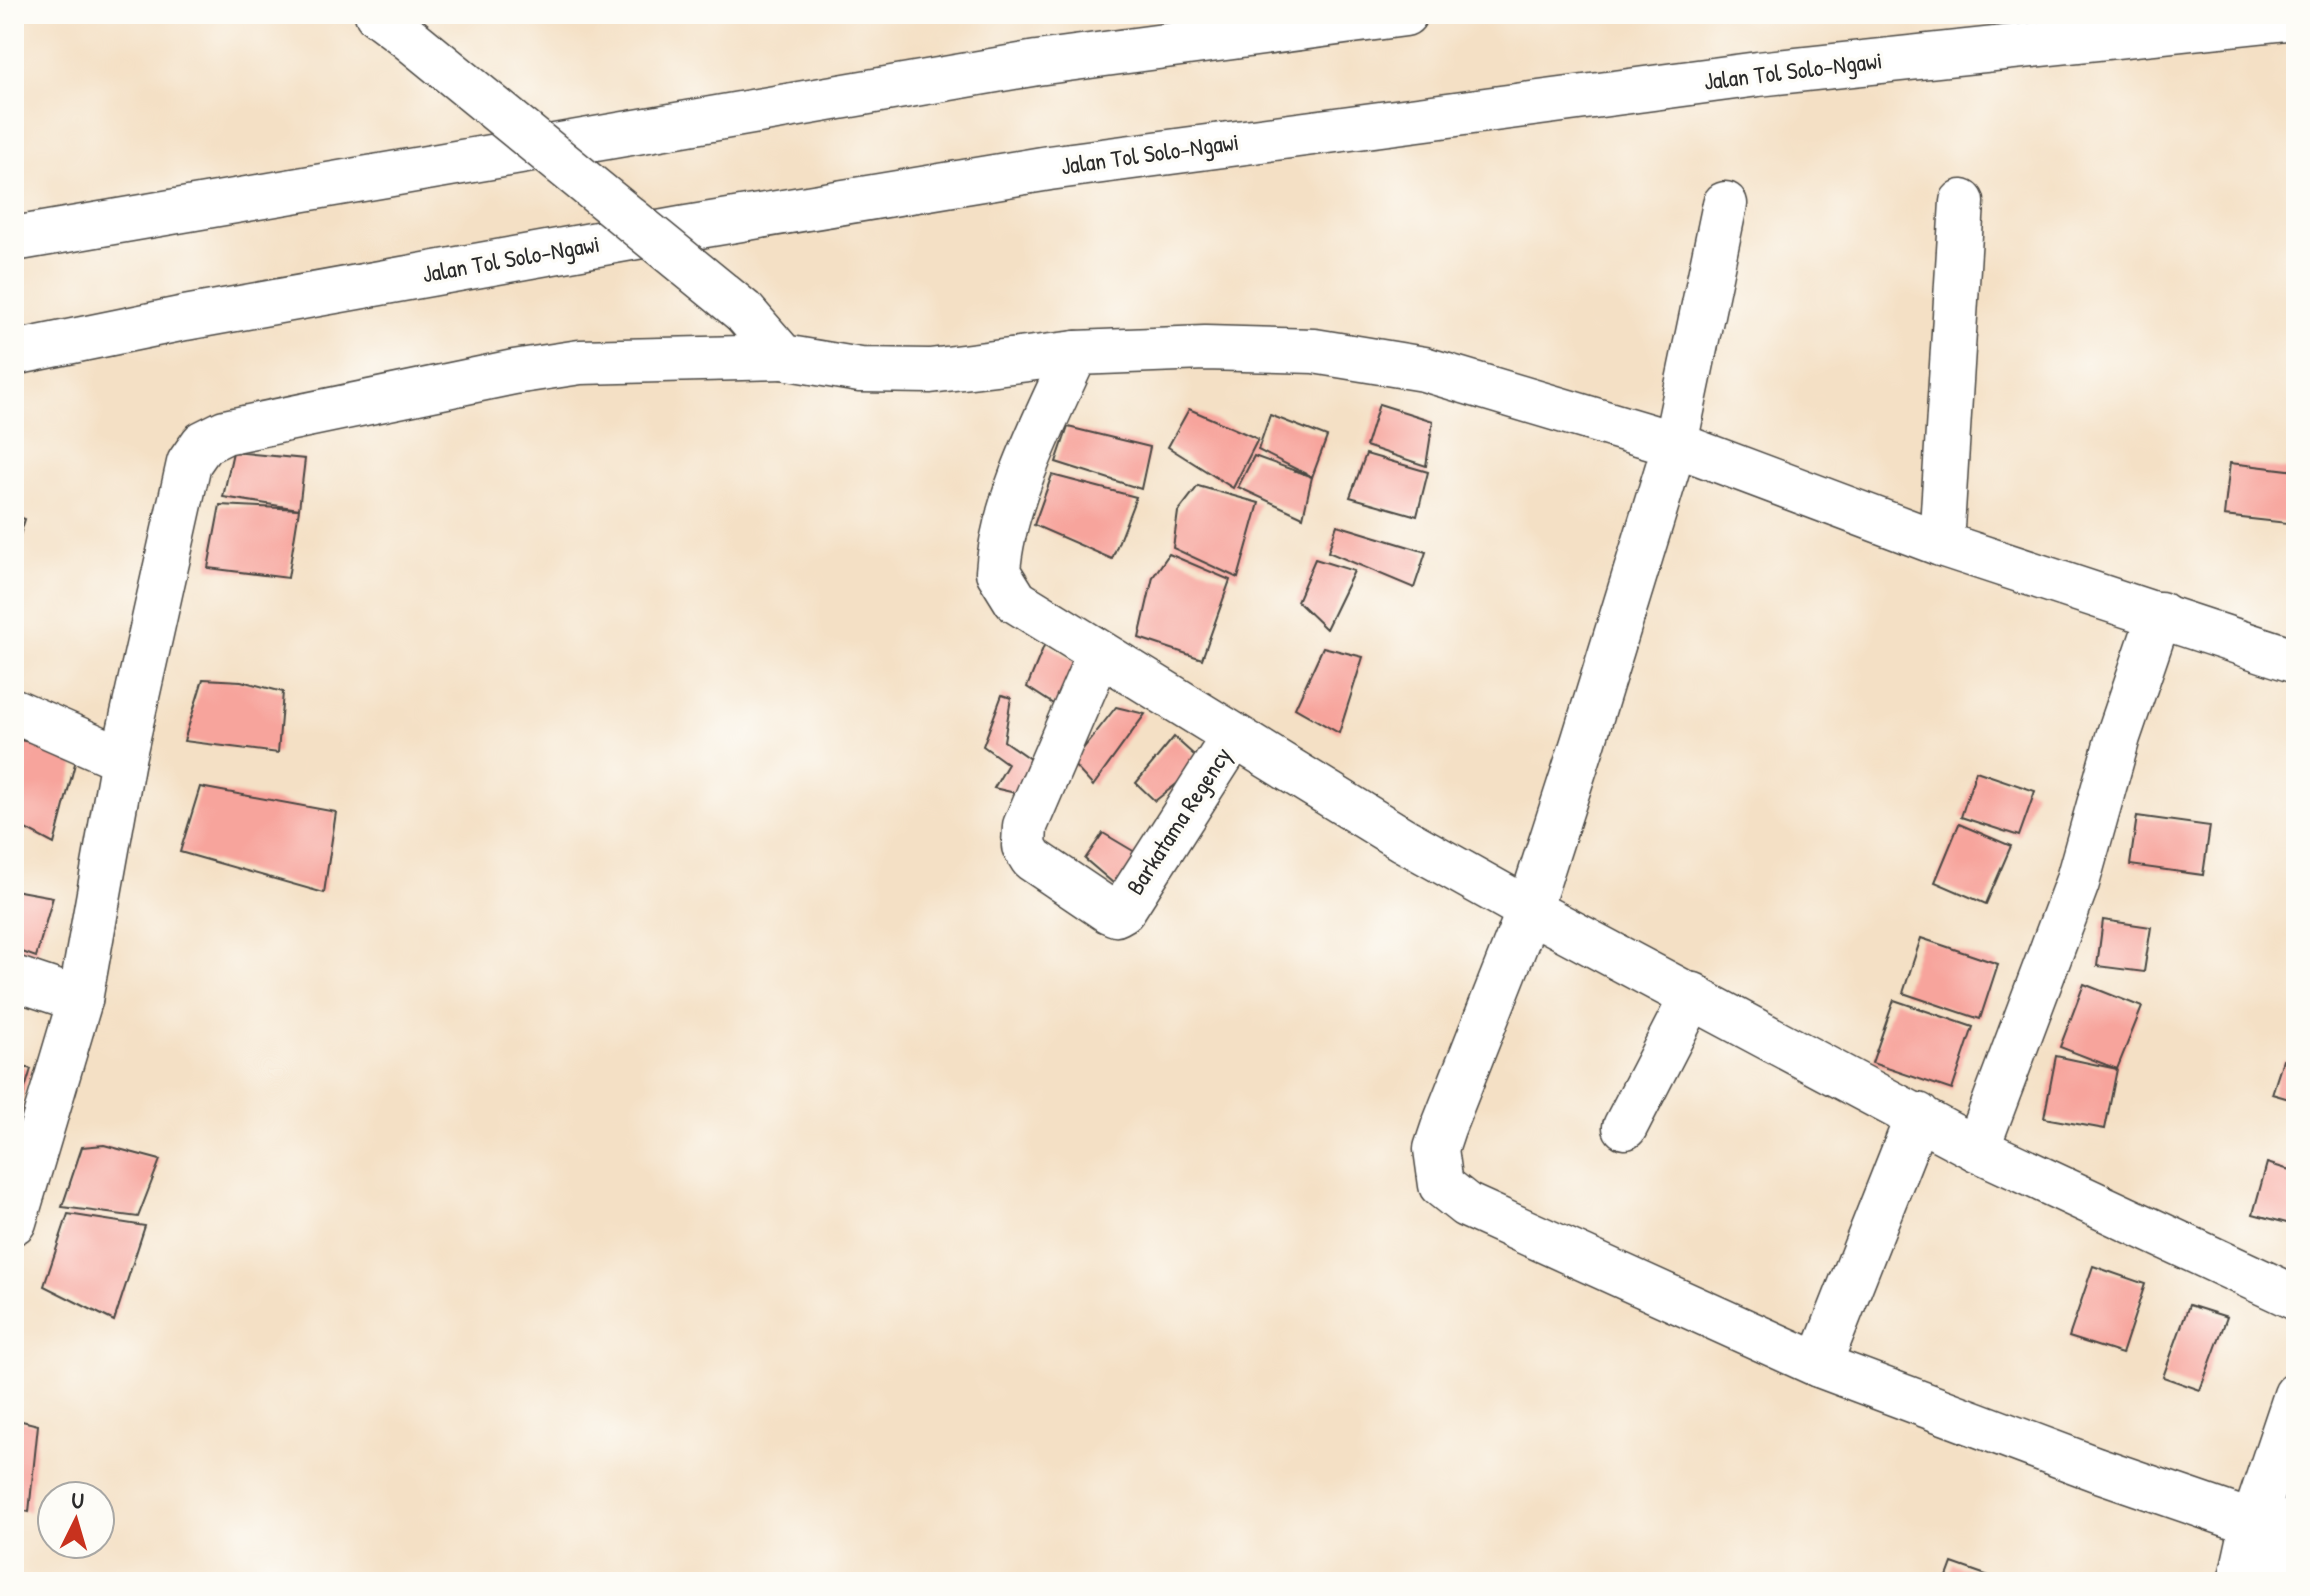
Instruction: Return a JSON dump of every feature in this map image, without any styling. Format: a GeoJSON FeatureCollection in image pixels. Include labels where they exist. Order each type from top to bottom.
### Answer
{"type":"FeatureCollection","features":[{"type":"Feature","properties":{"kind":"main road"},"geometry":{"type":"LineString","coordinates":[[14,239],[1037,63],[1405,14]]}},
{"type":"Feature","properties":{"kind":"main road","name":"Jalan Tol Solo–Ngawi"},"geometry":{"type":"LineString","coordinates":[[14,353],[185,318],[681,229],[1049,168],[1758,74],[2296,17]]}},
{"type":"Feature","properties":{"kind":"main road"},"geometry":{"type":"LineString","coordinates":[[391,24],[744,312],[783,357]]}},
{"type":"Feature","properties":{"kind":"main road"},"geometry":{"type":"LineString","coordinates":[[1941,544],[1962,202]]}},
{"type":"Feature","properties":{"kind":"main road"},"geometry":{"type":"LineString","coordinates":[[1725,204],[1675,444],[1529,910],[1436,1149],[1441,1185],[1466,1205],[1819,1365],[2096,1469],[2253,1523]]}},
{"type":"Feature","properties":{"kind":"main road"},"geometry":{"type":"LineString","coordinates":[[14,1222],[80,1000],[123,759],[189,463],[203,443],[225,432],[514,372],[580,362],[783,357],[860,370],[930,371],[1076,353],[1205,348],[1314,351],[1424,369],[1675,444],[1941,544],[2296,661]]}},
{"type":"Feature","properties":{"kind":"main road"},"geometry":{"type":"LineString","coordinates":[[1076,353],[1036,441],[1004,531],[998,572],[1016,601],[1402,839],[1529,910],[1977,1149],[2296,1298]]}},
{"type":"Feature","properties":{"kind":"main road"},"geometry":{"type":"LineString","coordinates":[[1977,1149],[2077,883],[2118,737],[2160,614]]}},
{"type":"Feature","properties":{"kind":"main road","name":"Barkatama Regency"},"geometry":{"type":"LineString","coordinates":[[1099,654],[1023,835],[1024,846],[1032,859],[1109,911],[1116,914],[1123,910],[1234,736]]}},
{"type":"Feature","properties":{"kind":"main road"},"geometry":{"type":"LineString","coordinates":[[14,711],[123,759]]}},
{"type":"Feature","properties":{"kind":"main road"},"geometry":{"type":"LineString","coordinates":[[14,978],[80,1000]]}},
{"type":"Feature","properties":{"kind":"main road"},"geometry":{"type":"LineString","coordinates":[[1625,1127],[1693,995]]}},
{"type":"Feature","properties":{"kind":"main road"},"geometry":{"type":"LineString","coordinates":[[1819,1365],[1918,1115]]}},
{"type":"Feature","properties":{"kind":"main road"},"geometry":{"type":"LineString","coordinates":[[2240,1582],[2253,1523],[2296,1395]]}},
{"type":"Feature","properties":{"kind":"main road"},"geometry":{"type":"LineString","coordinates":[[2274,1582],[2296,1519]]}},
{"type":"Feature","properties":{"kind":"building"},"geometry":{"type":"Polygon","coordinates":[[[1379,404],[1433,421],[1426,466],[1366,446],[1379,404]]]}},
{"type":"Feature","properties":{"kind":"building"},"geometry":{"type":"Polygon","coordinates":[[[1189,409],[1258,439],[1233,488],[1168,447],[1189,409]]]}},
{"type":"Feature","properties":{"kind":"building"},"geometry":{"type":"Polygon","coordinates":[[[1270,415],[1327,437],[1312,477],[1258,450],[1270,415]]]}},
{"type":"Feature","properties":{"kind":"building"},"geometry":{"type":"Polygon","coordinates":[[[1068,427],[1150,447],[1141,489],[1056,462],[1068,427]]]}},
{"type":"Feature","properties":{"kind":"building"},"geometry":{"type":"Polygon","coordinates":[[[233,452],[305,459],[299,509],[223,497],[233,452]]]}},
{"type":"Feature","properties":{"kind":"building"},"geometry":{"type":"Polygon","coordinates":[[[1366,454],[1428,472],[1417,516],[1350,497],[1366,454]]]}},
{"type":"Feature","properties":{"kind":"building"},"geometry":{"type":"Polygon","coordinates":[[[1254,456],[1312,477],[1303,517],[1238,487],[1254,456]]]}},
{"type":"Feature","properties":{"kind":"building"},"geometry":{"type":"Polygon","coordinates":[[[2230,463],[2296,471],[2296,524],[2224,516],[2230,463]]]}},
{"type":"Feature","properties":{"kind":"building"},"geometry":{"type":"Polygon","coordinates":[[[1052,475],[1136,497],[1112,559],[1034,525],[1052,475]]]}},
{"type":"Feature","properties":{"kind":"building"},"geometry":{"type":"Polygon","coordinates":[[[1198,486],[1259,503],[1238,578],[1173,548],[1178,512],[1198,486]]]}},
{"type":"Feature","properties":{"kind":"building"},"geometry":{"type":"Polygon","coordinates":[[[220,505],[299,509],[288,578],[208,568],[220,505]]]}},
{"type":"Feature","properties":{"kind":"building"},"geometry":{"type":"Polygon","coordinates":[[[14,515],[25,519],[15,551],[14,551],[14,515]]]}},
{"type":"Feature","properties":{"kind":"building"},"geometry":{"type":"Polygon","coordinates":[[[1337,525],[1426,552],[1414,588],[1328,552],[1337,525]]]}},
{"type":"Feature","properties":{"kind":"building"},"geometry":{"type":"Polygon","coordinates":[[[1169,554],[1230,580],[1202,659],[1139,638],[1153,577],[1169,554]]]}},
{"type":"Feature","properties":{"kind":"building"},"geometry":{"type":"Polygon","coordinates":[[[1315,559],[1354,571],[1326,629],[1297,601],[1315,559]]]}},
{"type":"Feature","properties":{"kind":"building"},"geometry":{"type":"Polygon","coordinates":[[[1045,643],[1077,663],[1061,709],[1027,687],[1045,643]]]}},
{"type":"Feature","properties":{"kind":"building"},"geometry":{"type":"Polygon","coordinates":[[[1323,647],[1363,657],[1339,733],[1295,708],[1323,647]]]}},
{"type":"Feature","properties":{"kind":"building"},"geometry":{"type":"Polygon","coordinates":[[[203,679],[241,681],[283,692],[278,753],[184,741],[203,679]]]}},
{"type":"Feature","properties":{"kind":"building"},"geometry":{"type":"Polygon","coordinates":[[[1002,695],[1011,698],[1004,741],[1037,764],[1015,793],[994,788],[1008,764],[983,746],[1002,695]]]}},
{"type":"Feature","properties":{"kind":"building"},"geometry":{"type":"Polygon","coordinates":[[[1116,707],[1145,714],[1093,786],[1072,763],[1116,707]]]}},
{"type":"Feature","properties":{"kind":"building"},"geometry":{"type":"Polygon","coordinates":[[[1174,737],[1203,763],[1155,801],[1136,783],[1174,737]]]}},
{"type":"Feature","properties":{"kind":"building"},"geometry":{"type":"Polygon","coordinates":[[[15,739],[78,752],[54,844],[14,823],[15,739]]]}},
{"type":"Feature","properties":{"kind":"building"},"geometry":{"type":"Polygon","coordinates":[[[1976,771],[2035,791],[2019,836],[1961,817],[1976,771]]]}},
{"type":"Feature","properties":{"kind":"building"},"geometry":{"type":"Polygon","coordinates":[[[200,787],[336,812],[324,893],[180,852],[200,787]]]}},
{"type":"Feature","properties":{"kind":"building"},"geometry":{"type":"Polygon","coordinates":[[[2137,816],[2210,826],[2203,875],[2130,865],[2137,816]]]}},
{"type":"Feature","properties":{"kind":"building"},"geometry":{"type":"Polygon","coordinates":[[[1959,824],[2011,846],[1986,904],[1935,882],[1959,824]]]}},
{"type":"Feature","properties":{"kind":"building"},"geometry":{"type":"Polygon","coordinates":[[[1103,833],[1140,855],[1119,888],[1085,859],[1103,833]]]}},
{"type":"Feature","properties":{"kind":"building"},"geometry":{"type":"Polygon","coordinates":[[[14,890],[53,897],[36,957],[14,949],[14,890]]]}},
{"type":"Feature","properties":{"kind":"building"},"geometry":{"type":"Polygon","coordinates":[[[2103,920],[2151,927],[2144,972],[2097,966],[2103,920]]]}},
{"type":"Feature","properties":{"kind":"building"},"geometry":{"type":"Polygon","coordinates":[[[1921,938],[1998,964],[1980,1019],[1903,993],[1921,938]]]}},
{"type":"Feature","properties":{"kind":"building"},"geometry":{"type":"Polygon","coordinates":[[[2084,984],[2142,1007],[2117,1069],[2060,1047],[2084,984]]]}},
{"type":"Feature","properties":{"kind":"building"},"geometry":{"type":"Polygon","coordinates":[[[1894,1000],[1973,1027],[1952,1090],[1872,1063],[1894,1000]]]}},
{"type":"Feature","properties":{"kind":"building"},"geometry":{"type":"Polygon","coordinates":[[[2056,1056],[2117,1069],[2105,1129],[2044,1118],[2056,1056]]]}},
{"type":"Feature","properties":{"kind":"building"},"geometry":{"type":"Polygon","coordinates":[[[2283,1060],[2296,1065],[2296,1101],[2272,1094],[2283,1060]]]}},
{"type":"Feature","properties":{"kind":"building"},"geometry":{"type":"Polygon","coordinates":[[[14,1064],[31,1069],[15,1121],[14,1120],[14,1064]]]}},
{"type":"Feature","properties":{"kind":"building"},"geometry":{"type":"Polygon","coordinates":[[[104,1145],[160,1160],[138,1217],[62,1207],[82,1147],[104,1145]]]}},
{"type":"Feature","properties":{"kind":"building"},"geometry":{"type":"Polygon","coordinates":[[[2267,1163],[2296,1172],[2294,1225],[2253,1214],[2267,1163]]]}},
{"type":"Feature","properties":{"kind":"building"},"geometry":{"type":"Polygon","coordinates":[[[68,1214],[145,1226],[114,1321],[44,1286],[68,1214]]]}},
{"type":"Feature","properties":{"kind":"building"},"geometry":{"type":"Polygon","coordinates":[[[2093,1266],[2145,1284],[2122,1354],[2069,1337],[2093,1266]]]}},
{"type":"Feature","properties":{"kind":"building"},"geometry":{"type":"Polygon","coordinates":[[[2189,1305],[2227,1317],[2200,1390],[2163,1377],[2189,1305]]]}},
{"type":"Feature","properties":{"kind":"building"},"geometry":{"type":"Polygon","coordinates":[[[14,1419],[38,1425],[29,1512],[14,1508],[14,1419]]]}},
{"type":"Feature","properties":{"kind":"building"},"geometry":{"type":"Polygon","coordinates":[[[1952,1563],[2006,1582],[1945,1582],[1952,1563]]]}}]}
